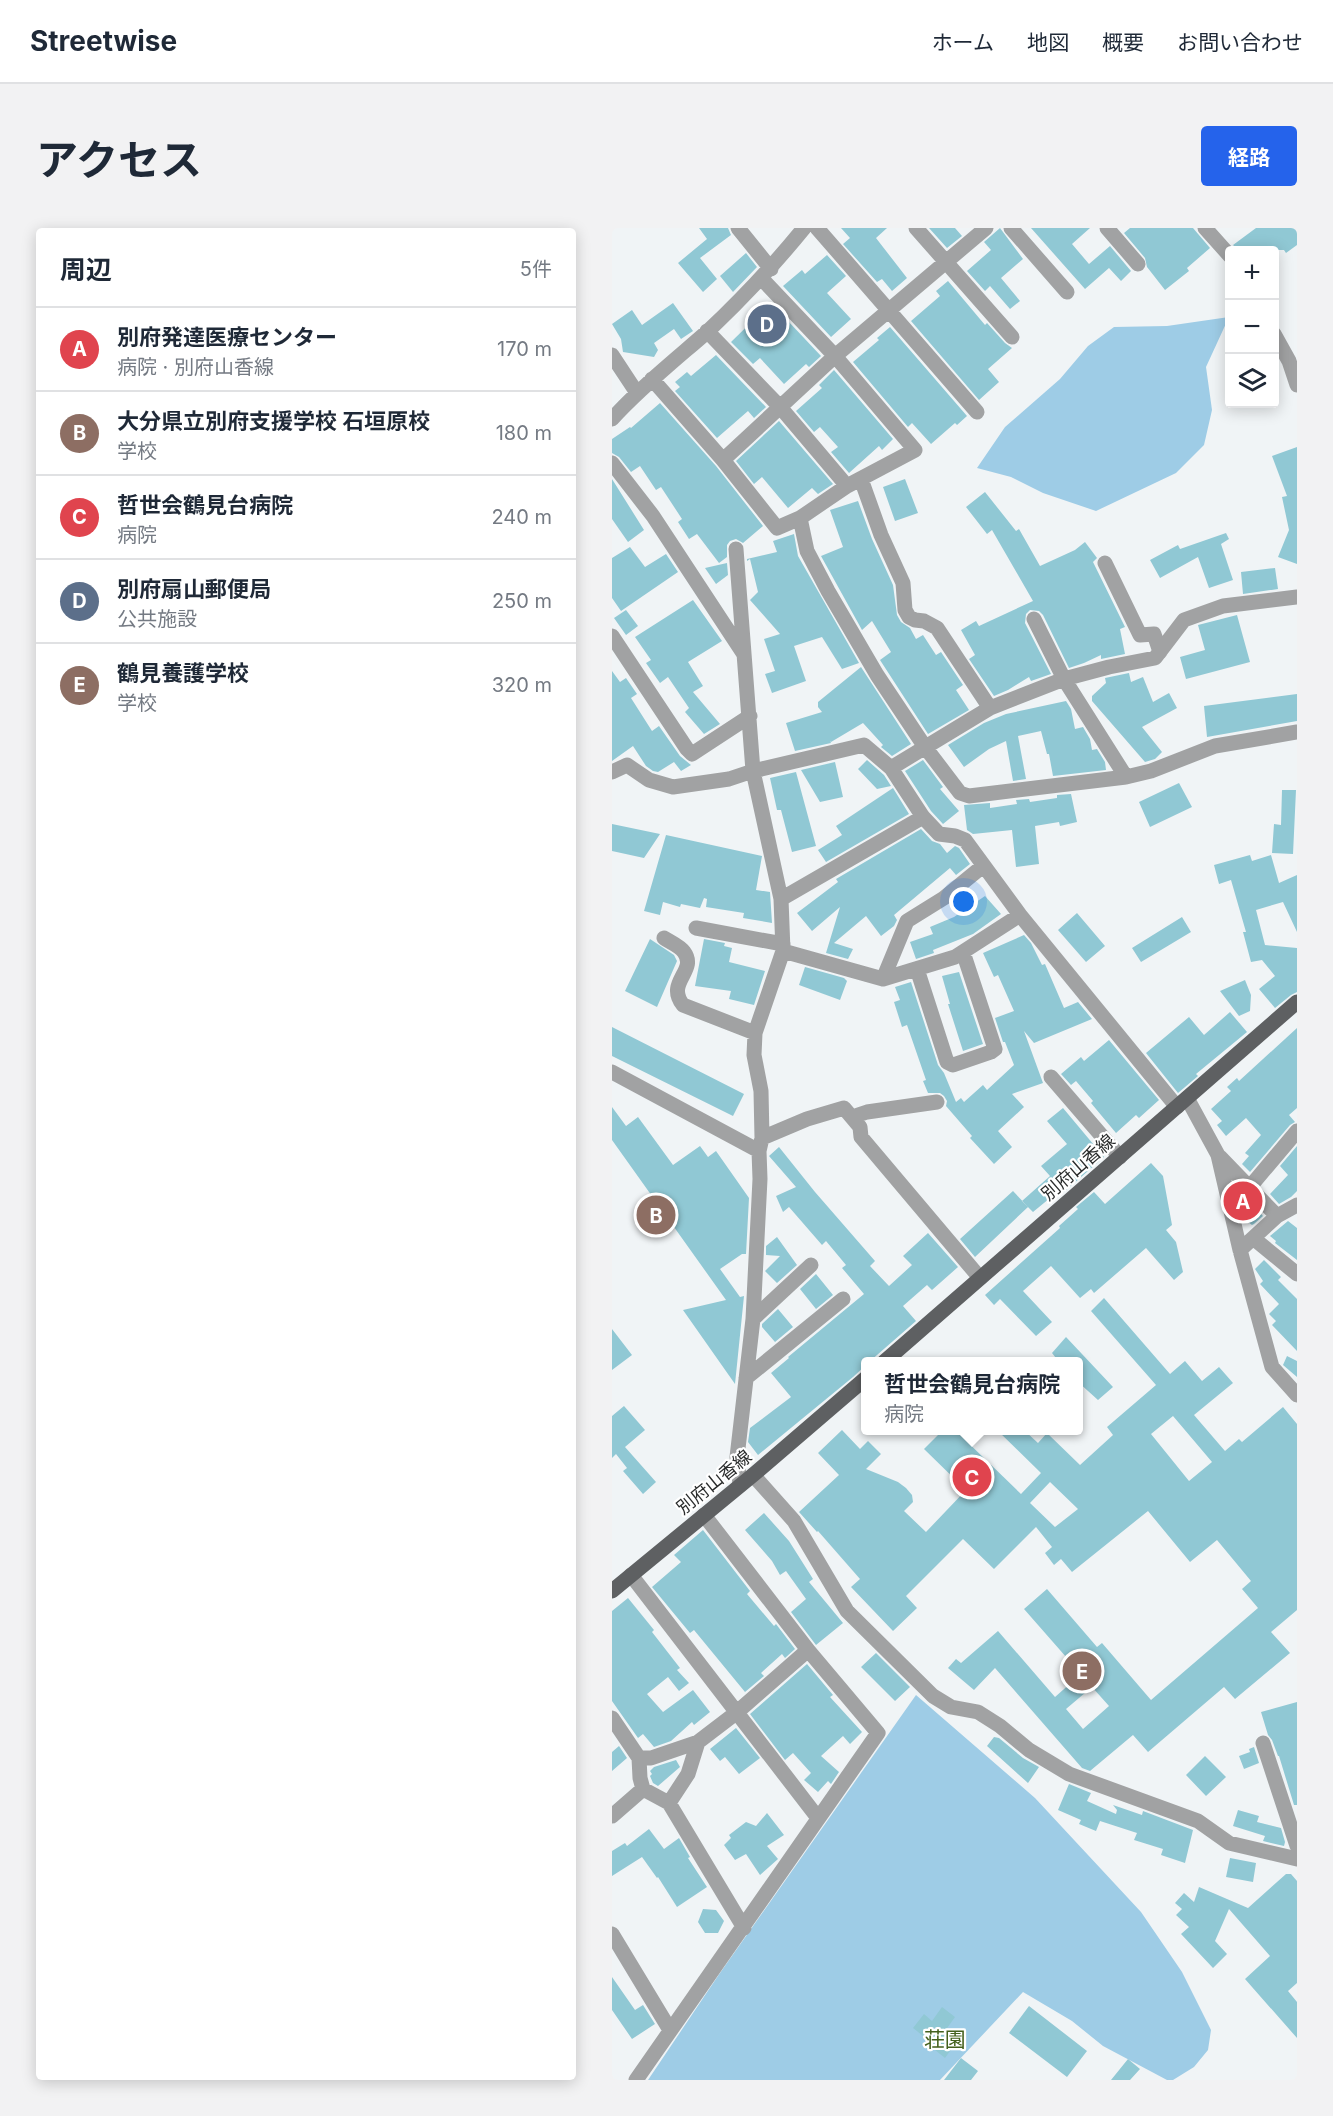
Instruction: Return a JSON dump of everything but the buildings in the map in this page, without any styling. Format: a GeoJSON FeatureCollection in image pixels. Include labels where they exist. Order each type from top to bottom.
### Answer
{"type":"FeatureCollection","features":[{"type":"Feature","properties":{"kind":"main road","name":"別府山香線"},"geometry":{"type":"LineString","coordinates":[[890,1357],[1297,1002]]}},
{"type":"Feature","properties":{"kind":"main road","name":"別府山香線"},"geometry":{"type":"LineString","coordinates":[[612,1591],[861,1382]]}},
{"type":"Feature","properties":{"kind":"street"},"geometry":{"type":"LineString","coordinates":[[652,380],[723,460],[777,528],[800,518],[847,486],[915,450],[766,274],[738,228]]}},
{"type":"Feature","properties":{"kind":"street"},"geometry":{"type":"LineString","coordinates":[[612,419],[766,274],[804,228]]}},
{"type":"Feature","properties":{"kind":"street"},"geometry":{"type":"LineString","coordinates":[[817,228],[977,412]]}},
{"type":"Feature","properties":{"kind":"street"},"geometry":{"type":"LineString","coordinates":[[916,228],[1012,337]]}},
{"type":"Feature","properties":{"kind":"street"},"geometry":{"type":"LineString","coordinates":[[723,460],[836,356],[986,228]]}},
{"type":"Feature","properties":{"kind":"street"},"geometry":{"type":"LineString","coordinates":[[1011,228],[1067,292]]}},
{"type":"Feature","properties":{"kind":"street"},"geometry":{"type":"LineString","coordinates":[[1107,228],[1138,264]]}},
{"type":"Feature","properties":{"kind":"street"},"geometry":{"type":"LineString","coordinates":[[1205,228],[1225,251]]}},
{"type":"Feature","properties":{"kind":"street"},"geometry":{"type":"LineString","coordinates":[[1217,228],[1225,251]]}},
{"type":"Feature","properties":{"kind":"street"},"geometry":{"type":"LineString","coordinates":[[707,331],[780,408],[847,486]]}},
{"type":"Feature","properties":{"kind":"street"},"geometry":{"type":"LineString","coordinates":[[1279,341],[1290,361],[1297,385]]}},
{"type":"Feature","properties":{"kind":"street"},"geometry":{"type":"LineString","coordinates":[[612,355],[637,393]]}},
{"type":"Feature","properties":{"kind":"street"},"geometry":{"type":"LineString","coordinates":[[612,463],[653,516],[744,654]]}},
{"type":"Feature","properties":{"kind":"street"},"geometry":{"type":"LineString","coordinates":[[861,479],[881,535],[903,584],[905,610],[909,617],[937,628],[990,708]]}},
{"type":"Feature","properties":{"kind":"street"},"geometry":{"type":"LineString","coordinates":[[800,518],[807,551],[828,591],[877,675],[960,793],[969,796],[1126,777],[1151,771],[1215,746],[1297,732]]}},
{"type":"Feature","properties":{"kind":"street"},"geometry":{"type":"LineString","coordinates":[[736,549],[753,771],[781,898],[783,947],[755,1033],[754,1055],[761,1091],[760,1179],[753,1319],[737,1456],[740,1485]]}},
{"type":"Feature","properties":{"kind":"street"},"geometry":{"type":"LineString","coordinates":[[1105,564],[1140,635],[1154,634],[1160,652]]}},
{"type":"Feature","properties":{"kind":"street"},"geometry":{"type":"LineString","coordinates":[[891,768],[990,708],[1064,679],[1155,658],[1184,620],[1223,606],[1297,597]]}},
{"type":"Feature","properties":{"kind":"street"},"geometry":{"type":"LineString","coordinates":[[1034,619],[1064,679],[1126,777]]}},
{"type":"Feature","properties":{"kind":"street"},"geometry":{"type":"LineString","coordinates":[[612,636],[692,754],[750,716]]}},
{"type":"Feature","properties":{"kind":"street"},"geometry":{"type":"LineString","coordinates":[[612,772],[627,765],[649,780],[674,787],[729,779],[753,771],[864,745],[891,768],[923,818],[939,834],[965,840],[1020,915],[1182,1103],[1218,1155],[1277,1216]]}},
{"type":"Feature","properties":{"kind":"street"},"geometry":{"type":"LineString","coordinates":[[781,898],[923,818]]}},
{"type":"Feature","properties":{"kind":"street"},"geometry":{"type":"LineString","coordinates":[[883,979],[907,921],[944,898],[983,866]]}},
{"type":"Feature","properties":{"kind":"street"},"geometry":{"type":"LineString","coordinates":[[696,928],[783,947],[883,979],[955,957],[1020,915]]}},
{"type":"Feature","properties":{"kind":"street"},"geometry":{"type":"LineString","coordinates":[[664,938],[684,950],[688,959],[676,989],[677,998],[683,1005],[755,1033]]}},
{"type":"Feature","properties":{"kind":"street"},"geometry":{"type":"LineString","coordinates":[[917,969],[947,1062],[953,1065],[991,1052],[995,1049],[963,952]]}},
{"type":"Feature","properties":{"kind":"street"},"geometry":{"type":"LineString","coordinates":[[612,1072],[760,1144]]}},
{"type":"Feature","properties":{"kind":"street"},"geometry":{"type":"LineString","coordinates":[[1051,1077],[1120,1157]]}},
{"type":"Feature","properties":{"kind":"street"},"geometry":{"type":"LineString","coordinates":[[852,1118],[867,1112],[937,1102]]}},
{"type":"Feature","properties":{"kind":"street"},"geometry":{"type":"LineString","coordinates":[[760,1144],[807,1119],[844,1108],[860,1127],[861,1137],[980,1278]]}},
{"type":"Feature","properties":{"kind":"street"},"geometry":{"type":"LineString","coordinates":[[1249,1188],[1297,1131]]}},
{"type":"Feature","properties":{"kind":"street"},"geometry":{"type":"LineString","coordinates":[[1218,1155],[1240,1250],[1272,1367],[1297,1395]]}},
{"type":"Feature","properties":{"kind":"street"},"geometry":{"type":"LineString","coordinates":[[1240,1250],[1277,1216],[1297,1205]]}},
{"type":"Feature","properties":{"kind":"street"},"geometry":{"type":"LineString","coordinates":[[1253,1238],[1297,1274]]}},
{"type":"Feature","properties":{"kind":"street"},"geometry":{"type":"LineString","coordinates":[[753,1319],[811,1265]]}},
{"type":"Feature","properties":{"kind":"street"},"geometry":{"type":"LineString","coordinates":[[746,1378],[843,1299]]}},
{"type":"Feature","properties":{"kind":"street"},"geometry":{"type":"LineString","coordinates":[[753,1475],[794,1521],[848,1611],[933,1696],[951,1707],[978,1712],[1000,1725],[1029,1750],[1069,1774],[1198,1821],[1229,1843],[1297,1859]]}},
{"type":"Feature","properties":{"kind":"street"},"geometry":{"type":"LineString","coordinates":[[636,2080],[878,1733],[808,1650],[704,1515]]}},
{"type":"Feature","properties":{"kind":"street"},"geometry":{"type":"LineString","coordinates":[[631,1575],[818,1818]]}},
{"type":"Feature","properties":{"kind":"street"},"geometry":{"type":"LineString","coordinates":[[639,1758],[651,1758],[698,1742],[736,1713],[808,1650]]}},
{"type":"Feature","properties":{"kind":"street"},"geometry":{"type":"LineString","coordinates":[[612,1718],[639,1758],[643,1789],[669,1803],[744,1928]]}},
{"type":"Feature","properties":{"kind":"street"},"geometry":{"type":"LineString","coordinates":[[669,1803],[688,1774],[698,1742]]}},
{"type":"Feature","properties":{"kind":"street"},"geometry":{"type":"LineString","coordinates":[[1263,1743],[1297,1846]]}},
{"type":"Feature","properties":{"kind":"street"},"geometry":{"type":"LineString","coordinates":[[612,1816],[643,1789]]}},
{"type":"Feature","properties":{"kind":"street"},"geometry":{"type":"LineString","coordinates":[[612,1934],[670,2030]]}},
{"type":"Feature","properties":{"kind":"shaded area"},"geometry":{"type":"Polygon","coordinates":[[[1225,318],[1225,326],[1206,367],[1212,410],[1204,445],[1176,473],[1096,511],[1043,493],[1011,477],[977,468],[1005,427],[1060,379],[1088,346],[1114,327],[1167,326],[1225,318]]]}},
{"type":"Feature","properties":{"kind":"shaded area"},"geometry":{"type":"Polygon","coordinates":[[[916,1695],[1035,1798],[1141,1912],[1182,1972],[1211,2030],[1208,2050],[1194,2067],[1173,2080],[1167,2080],[1103,2046],[1072,2021],[1023,1992],[940,2080],[648,2080],[720,1973],[916,1695]]]}},
{"type":"Feature","properties":{"kind":"place","name":"別府扇山郵便局"},"geometry":{"type":"Point","coordinates":[767,324]}},
{"type":"Feature","properties":{"kind":"place","name":"別府発達医療センター"},"geometry":{"type":"Point","coordinates":[1243,1201]}},
{"type":"Feature","properties":{"kind":"place","name":"大分県立別府支援学校 石垣原校"},"geometry":{"type":"Point","coordinates":[656,1215]}},
{"type":"Feature","properties":{"kind":"place","name":"哲世会鶴見台病院"},"geometry":{"type":"Point","coordinates":[972,1477]}},
{"type":"Feature","properties":{"kind":"place","name":"鶴見養護学校"},"geometry":{"type":"Point","coordinates":[1082,1671]}},
{"type":"Feature","properties":{"kind":"district","name":"荘園"},"geometry":{"type":"Point","coordinates":[945,2039]}}]}
